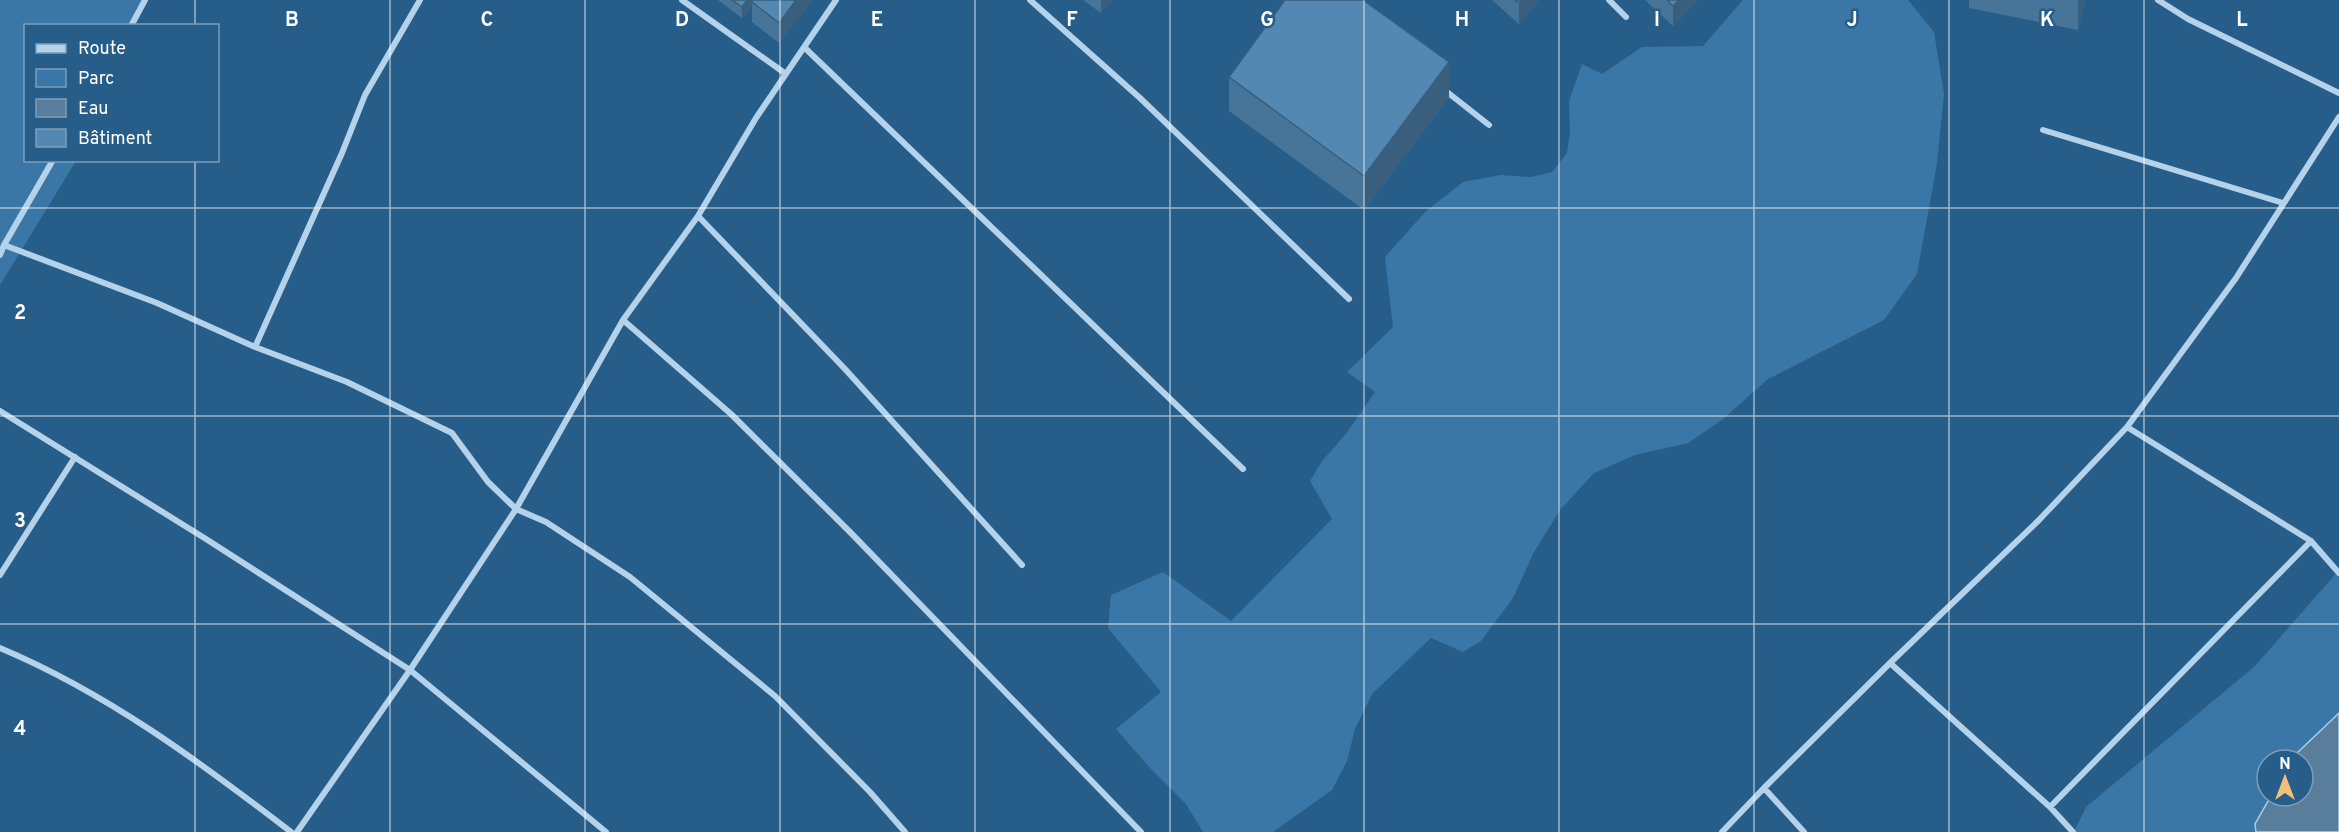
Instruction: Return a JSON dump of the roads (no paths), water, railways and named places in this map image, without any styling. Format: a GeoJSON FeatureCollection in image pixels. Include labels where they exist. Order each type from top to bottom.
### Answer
{"type":"FeatureCollection","features":[{"type":"Feature","properties":{"kind":"street"},"geometry":{"type":"LineString","coordinates":[[132,24],[146,0]]}},
{"type":"Feature","properties":{"kind":"street"},"geometry":{"type":"LineString","coordinates":[[255,347],[342,153],[365,95],[420,0]]}},
{"type":"Feature","properties":{"kind":"street"},"geometry":{"type":"LineString","coordinates":[[682,0],[786,74]]}},
{"type":"Feature","properties":{"kind":"street"},"geometry":{"type":"LineString","coordinates":[[297,832],[410,670],[516,510],[623,320],[698,216],[756,118],[836,0]]}},
{"type":"Feature","properties":{"kind":"street"},"geometry":{"type":"LineString","coordinates":[[1030,0],[1140,98],[1349,299]]}},
{"type":"Feature","properties":{"kind":"street"},"geometry":{"type":"LineString","coordinates":[[1609,0],[1626,17]]}},
{"type":"Feature","properties":{"kind":"street"},"geometry":{"type":"LineString","coordinates":[[2157,0],[2188,19],[2339,93]]}},
{"type":"Feature","properties":{"kind":"street"},"geometry":{"type":"LineString","coordinates":[[805,48],[1243,469]]}},
{"type":"Feature","properties":{"kind":"street"},"geometry":{"type":"LineString","coordinates":[[1434,81],[1489,125]]}},
{"type":"Feature","properties":{"kind":"street"},"geometry":{"type":"LineString","coordinates":[[1722,832],[1890,663],[2039,520],[2127,427],[2236,278],[2339,117]]}},
{"type":"Feature","properties":{"kind":"street"},"geometry":{"type":"LineString","coordinates":[[2043,130],[2283,203]]}},
{"type":"Feature","properties":{"kind":"street"},"geometry":{"type":"LineString","coordinates":[[0,255],[51,162]]}},
{"type":"Feature","properties":{"kind":"street"},"geometry":{"type":"LineString","coordinates":[[698,216],[845,369],[1022,565]]}},
{"type":"Feature","properties":{"kind":"street"},"geometry":{"type":"LineString","coordinates":[[4,245],[157,303],[255,347],[347,382],[452,433],[488,482],[516,510],[546,522],[630,578],[775,696],[870,792],[905,832]]}},
{"type":"Feature","properties":{"kind":"street"},"geometry":{"type":"LineString","coordinates":[[623,320],[731,414],[858,540],[1141,832]]}},
{"type":"Feature","properties":{"kind":"street"},"geometry":{"type":"LineString","coordinates":[[0,411],[410,670],[606,832]]}},
{"type":"Feature","properties":{"kind":"street"},"geometry":{"type":"LineString","coordinates":[[2127,427],[2311,541],[2339,573]]}},
{"type":"Feature","properties":{"kind":"street"},"geometry":{"type":"LineString","coordinates":[[0,576],[75,457]]}},
{"type":"Feature","properties":{"kind":"street"},"geometry":{"type":"LineString","coordinates":[[2050,807],[2311,541]]}},
{"type":"Feature","properties":{"kind":"street"},"geometry":{"type":"LineString","coordinates":[[0,648],[31,661],[111,704],[200,762],[291,832]]}},
{"type":"Feature","properties":{"kind":"street"},"geometry":{"type":"LineString","coordinates":[[1890,663],[2050,807],[2073,832]]}},
{"type":"Feature","properties":{"kind":"street"},"geometry":{"type":"LineString","coordinates":[[1764,788],[1804,832]]}},
{"type":"Feature","properties":{"kind":"water"},"geometry":{"type":"Polygon","coordinates":[[[2339,713],[2339,832],[2256,832],[2255,824],[2264,808],[2315,808],[2315,748],[2302,748],[2339,713]]]}}]}
